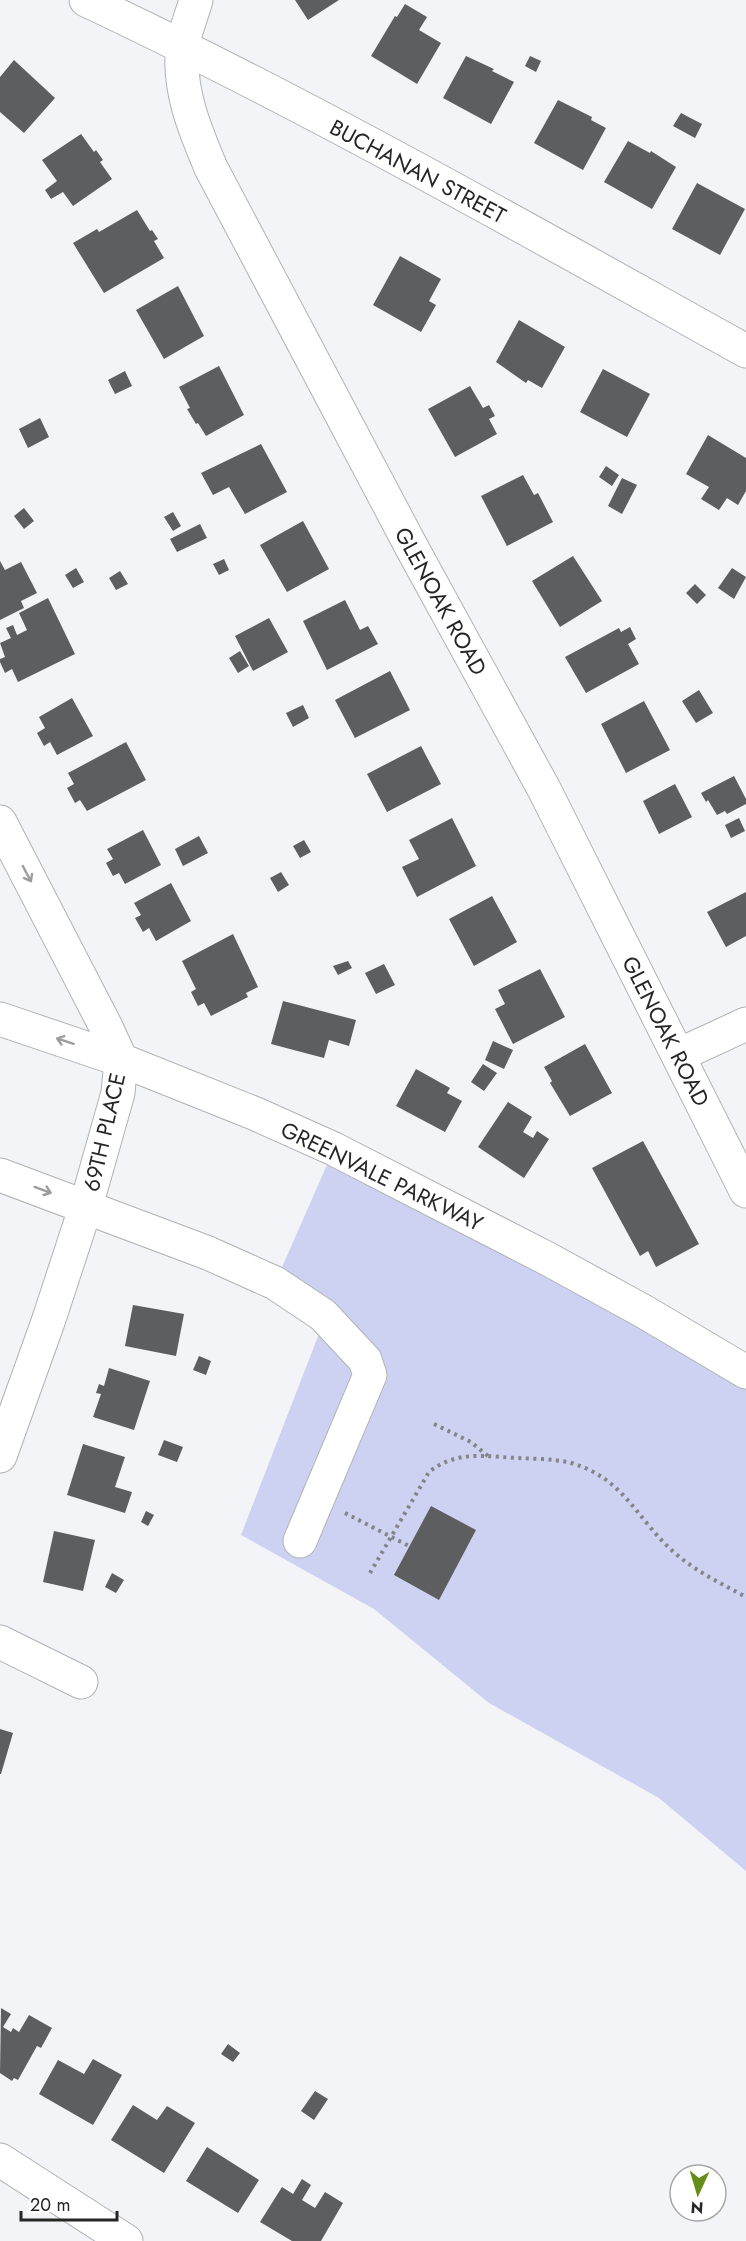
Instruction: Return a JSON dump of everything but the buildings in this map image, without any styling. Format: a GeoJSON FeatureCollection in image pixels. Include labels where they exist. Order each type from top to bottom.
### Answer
{"type":"FeatureCollection","features":[{"type":"Feature","properties":{"kind":"street","name":"BUCHANAN STREET"},"geometry":{"type":"LineString","coordinates":[[86,0],[183,46],[376,148],[746,351]]}},
{"type":"Feature","properties":{"kind":"street","name":"GLENOAK ROAD"},"geometry":{"type":"LineString","coordinates":[[196,0],[183,46],[184,88],[193,127],[211,168],[412,548],[544,789],[746,1191]]}},
{"type":"Feature","properties":{"kind":"street","name":"69TH PLACE"},"geometry":{"type":"LineString","coordinates":[[0,822],[121,1059],[118,1093],[86,1206],[0,1456]]}},
{"type":"Feature","properties":{"kind":"street","name":"GREENVALE PARKWAY"},"geometry":{"type":"LineString","coordinates":[[0,1019],[121,1059],[256,1114],[334,1149],[548,1259],[643,1311],[746,1372]]}},
{"type":"Feature","properties":{"kind":"street"},"geometry":{"type":"LineString","coordinates":[[679,1055],[746,1024]]}},
{"type":"Feature","properties":{"kind":"street"},"geometry":{"type":"LineString","coordinates":[[0,1175],[208,1253],[274,1283],[323,1315],[365,1360],[369,1375],[300,1541]]}},
{"type":"Feature","properties":{"kind":"street"},"geometry":{"type":"LineString","coordinates":[[0,1642],[81,1682]]}},
{"type":"Feature","properties":{"kind":"street"},"geometry":{"type":"LineString","coordinates":[[0,2160],[126,2241]]}},
{"type":"Feature","properties":{"kind":"path"},"geometry":{"type":"LineString","coordinates":[[434,1424],[471,1442],[488,1456]]}},
{"type":"Feature","properties":{"kind":"path"},"geometry":{"type":"LineString","coordinates":[[370,1573],[429,1472],[441,1462],[460,1457],[488,1456],[570,1462],[588,1470],[608,1481],[623,1494],[675,1553],[700,1572],[746,1597]]}},
{"type":"Feature","properties":{"kind":"path"},"geometry":{"type":"LineString","coordinates":[[374,1529],[409,1546]]}},
{"type":"Feature","properties":{"kind":"shaded area"},"geometry":{"type":"Polygon","coordinates":[[[334,1149],[746,1372],[746,1871],[659,1798],[489,1703],[374,1609],[241,1535],[322,1326],[275,1283],[334,1149]]]}}]}
